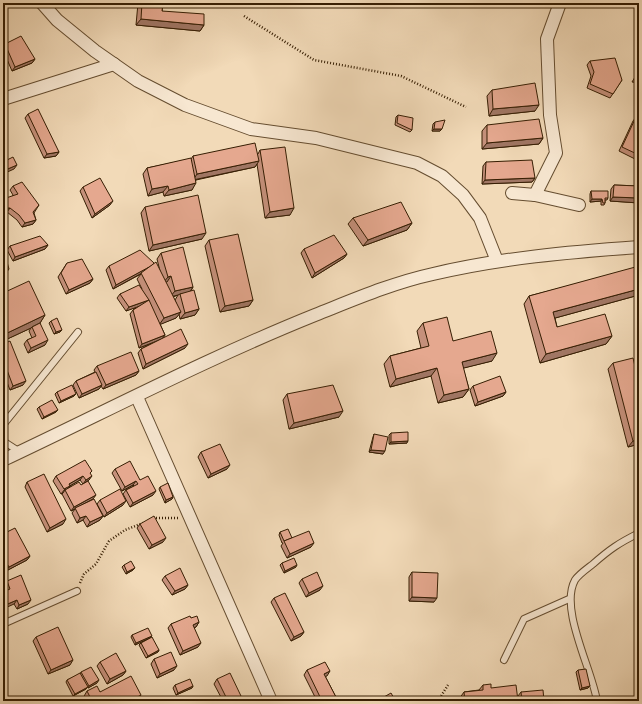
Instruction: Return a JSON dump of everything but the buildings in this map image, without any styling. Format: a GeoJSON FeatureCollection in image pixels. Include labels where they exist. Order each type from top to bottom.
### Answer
{"type":"FeatureCollection","features":[{"type":"Feature","properties":{"kind":"street"},"geometry":{"type":"LineString","coordinates":[[42,3],[57,20],[114,64],[138,81],[185,105],[251,129],[316,138],[417,163],[442,176],[463,195],[480,218],[497,261]]}},
{"type":"Feature","properties":{"kind":"street"},"geometry":{"type":"LineString","coordinates":[[535,195],[556,153],[550,114],[547,38],[560,3]]}},
{"type":"Feature","properties":{"kind":"street"},"geometry":{"type":"LineString","coordinates":[[3,99],[114,64]]}},
{"type":"Feature","properties":{"kind":"street"},"geometry":{"type":"LineString","coordinates":[[512,193],[535,195],[579,205]]}},
{"type":"Feature","properties":{"kind":"street"},"geometry":{"type":"LineString","coordinates":[[3,460],[137,397],[220,355],[299,320],[379,290],[433,274],[497,261],[639,247]]}},
{"type":"Feature","properties":{"kind":"street"},"geometry":{"type":"LineString","coordinates":[[137,397],[271,701]]}},
{"type":"Feature","properties":{"kind":"lane"},"geometry":{"type":"LineString","coordinates":[[3,425],[78,332]]}},
{"type":"Feature","properties":{"kind":"lane"},"geometry":{"type":"LineString","coordinates":[[3,440],[20,452]]}},
{"type":"Feature","properties":{"kind":"lane"},"geometry":{"type":"LineString","coordinates":[[597,701],[595,689],[580,647],[569,599],[576,579],[616,544],[639,533]]}},
{"type":"Feature","properties":{"kind":"lane"},"geometry":{"type":"LineString","coordinates":[[3,624],[77,591]]}},
{"type":"Feature","properties":{"kind":"lane"},"geometry":{"type":"LineString","coordinates":[[504,660],[524,619],[569,599]]}},
{"type":"Feature","properties":{"kind":"path"},"geometry":{"type":"LineString","coordinates":[[244,16],[314,60],[401,76],[466,107]]}},
{"type":"Feature","properties":{"kind":"path"},"geometry":{"type":"LineString","coordinates":[[77,591],[84,574],[96,564],[109,541],[125,530],[156,517],[177,519],[189,513]]}},
{"type":"Feature","properties":{"kind":"path"},"geometry":{"type":"LineString","coordinates":[[438,701],[448,685]]}}]}
